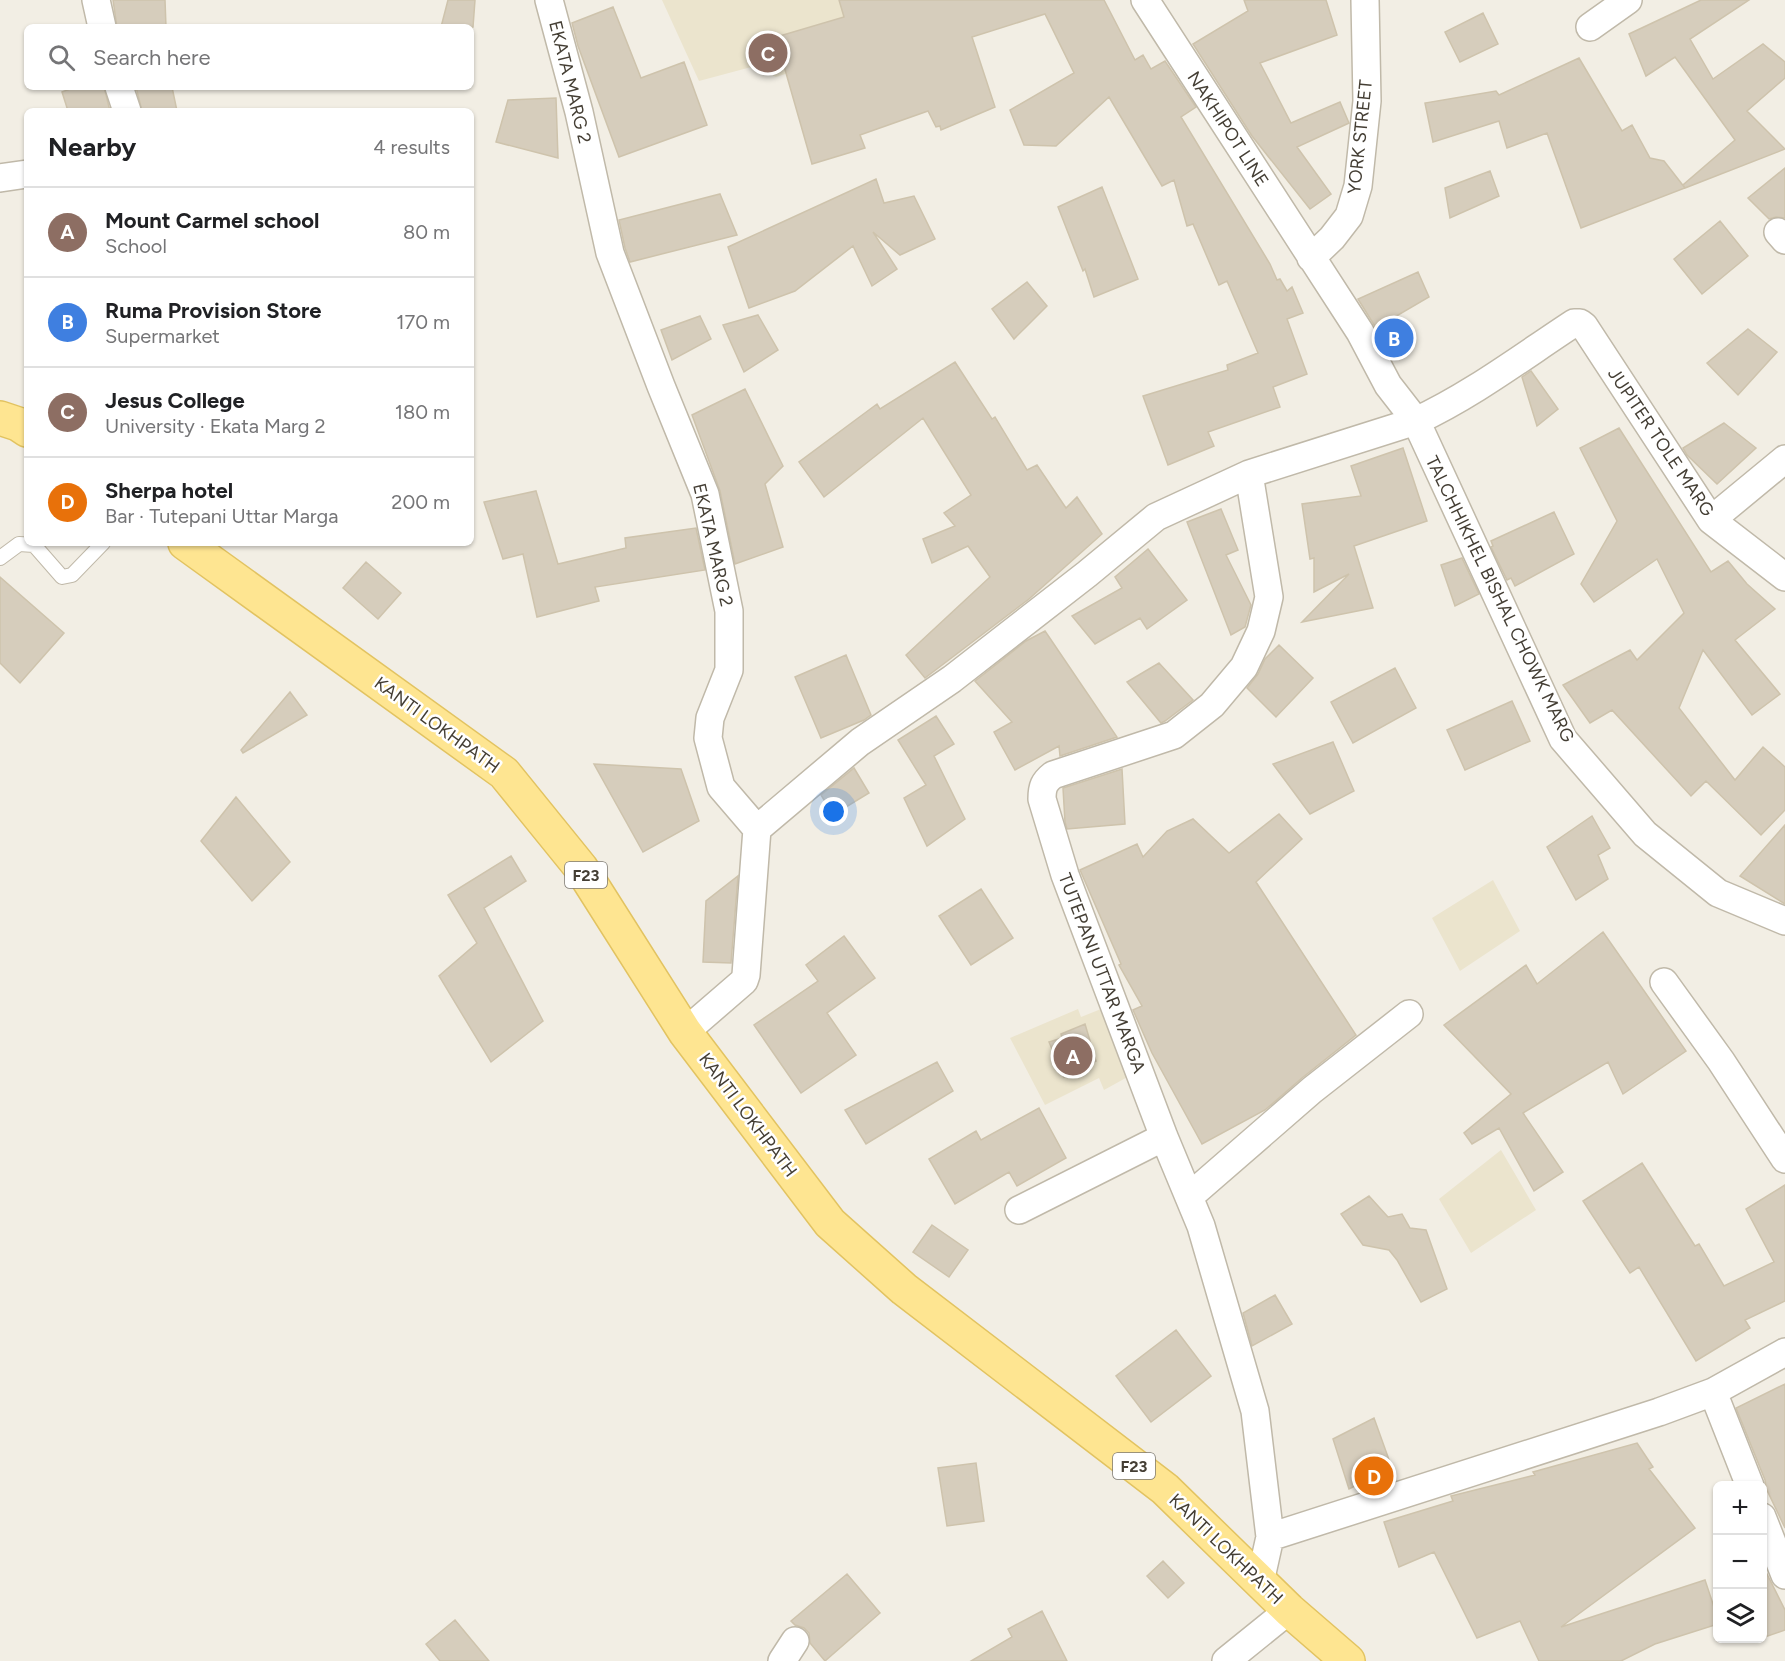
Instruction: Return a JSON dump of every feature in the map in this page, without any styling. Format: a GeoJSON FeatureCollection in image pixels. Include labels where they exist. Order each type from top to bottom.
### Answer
{"type":"FeatureCollection","features":[{"type":"Feature","properties":{"kind":"main road"},"geometry":{"type":"LineString","coordinates":[[0,418],[24,428]]}},
{"type":"Feature","properties":{"kind":"main road","name":"KANTI LOKHPATH"},"geometry":{"type":"LineString","coordinates":[[189,546],[504,773],[581,868],[685,1032],[830,1223],[904,1289],[1166,1490],[1289,1610],[1348,1661]]}},
{"type":"Feature","properties":{"kind":"street"},"geometry":{"type":"LineString","coordinates":[[96,0],[101,24]]}},
{"type":"Feature","properties":{"kind":"street","name":"EKATA MARG 2"},"geometry":{"type":"LineString","coordinates":[[549,0],[579,112],[610,253],[705,494],[729,611],[729,670],[711,717],[708,738],[721,787],[757,829]]}},
{"type":"Feature","properties":{"kind":"street","name":"NAKHIPOT LINE"},"geometry":{"type":"LineString","coordinates":[[1145,0],[1360,332],[1388,385],[1416,421]]}},
{"type":"Feature","properties":{"kind":"street","name":"YORK STREET"},"geometry":{"type":"LineString","coordinates":[[1311,258],[1332,238],[1349,216],[1358,186],[1367,101],[1365,0]]}},
{"type":"Feature","properties":{"kind":"street"},"geometry":{"type":"LineString","coordinates":[[1590,27],[1629,0]]}},
{"type":"Feature","properties":{"kind":"street"},"geometry":{"type":"LineString","coordinates":[[120,90],[126,108]]}},
{"type":"Feature","properties":{"kind":"street"},"geometry":{"type":"LineString","coordinates":[[0,178],[24,174]]}},
{"type":"Feature","properties":{"kind":"street","name":"JUPITER TOLE MARG"},"geometry":{"type":"LineString","coordinates":[[1416,421],[1464,395],[1574,323],[1584,326],[1711,520],[1785,577]]}},
{"type":"Feature","properties":{"kind":"street"},"geometry":{"type":"LineString","coordinates":[[685,1032],[744,981],[757,829],[860,742],[951,679],[1087,574],[1155,517],[1249,474],[1416,421]]}},
{"type":"Feature","properties":{"kind":"street","name":"TALCHHIKHEL BISHAL CHOWK MARG"},"geometry":{"type":"LineString","coordinates":[[1416,421],[1563,739],[1645,834],[1718,893],[1785,921]]}},
{"type":"Feature","properties":{"kind":"street"},"geometry":{"type":"LineString","coordinates":[[1711,520],[1785,459]]}},
{"type":"Feature","properties":{"kind":"street","name":"TUTEPANI UTTAR MARGA"},"geometry":{"type":"LineString","coordinates":[[1249,474],[1269,597],[1261,631],[1244,667],[1212,705],[1174,735],[1053,775],[1042,788],[1042,799],[1065,875],[1164,1137],[1201,1226],[1255,1411],[1270,1537],[1260,1582]]}},
{"type":"Feature","properties":{"kind":"street"},"geometry":{"type":"LineString","coordinates":[[1664,982],[1721,1060],[1785,1159]]}},
{"type":"Feature","properties":{"kind":"street"},"geometry":{"type":"LineString","coordinates":[[1190,1196],[1312,1090],[1409,1014]]}},
{"type":"Feature","properties":{"kind":"street"},"geometry":{"type":"LineString","coordinates":[[1018,1210],[1164,1137]]}},
{"type":"Feature","properties":{"kind":"street"},"geometry":{"type":"LineString","coordinates":[[1270,1537],[1659,1412],[1713,1392],[1785,1352]]}},
{"type":"Feature","properties":{"kind":"street"},"geometry":{"type":"LineString","coordinates":[[1713,1392],[1748,1481]]}},
{"type":"Feature","properties":{"kind":"street"},"geometry":{"type":"LineString","coordinates":[[1767,1530],[1785,1575]]}},
{"type":"Feature","properties":{"kind":"street"},"geometry":{"type":"LineString","coordinates":[[1226,1661],[1289,1610]]}},
{"type":"Feature","properties":{"kind":"lane"},"geometry":{"type":"LineString","coordinates":[[0,558],[19,544],[24,544]]}},
{"type":"Feature","properties":{"kind":"lane"},"geometry":{"type":"LineString","coordinates":[[35,546],[62,577],[72,575],[100,546]]}},
{"type":"Feature","properties":{"kind":"shaded area"},"geometry":{"type":"Polygon","coordinates":[[[662,0],[874,0],[890,40],[776,77],[755,66],[699,81],[662,0]]]}},
{"type":"Feature","properties":{"kind":"shaded area"},"geometry":{"type":"Polygon","coordinates":[[[1493,880],[1520,931],[1460,971],[1432,918],[1493,880]]]}},
{"type":"Feature","properties":{"kind":"shaded area"},"geometry":{"type":"Polygon","coordinates":[[[1106,1007],[1133,1074],[1104,1090],[1099,1078],[1045,1105],[1010,1038],[1078,1009],[1081,1017],[1106,1007]]]}},
{"type":"Feature","properties":{"kind":"shaded area"},"geometry":{"type":"Polygon","coordinates":[[[1501,1150],[1536,1210],[1471,1253],[1439,1199],[1501,1150]]]}},
{"type":"Feature","properties":{"kind":"building"},"geometry":{"type":"Polygon","coordinates":[[[113,0],[165,0],[166,24],[117,24],[113,0]]]}},
{"type":"Feature","properties":{"kind":"building"},"geometry":{"type":"Polygon","coordinates":[[[448,0],[475,0],[473,24],[442,24],[448,0]]]}},
{"type":"Feature","properties":{"kind":"building"},"geometry":{"type":"Polygon","coordinates":[[[839,0],[1104,0],[1135,60],[1143,55],[1151,69],[1165,61],[1196,107],[1181,117],[1270,264],[1277,280],[1280,279],[1287,291],[1292,287],[1303,313],[1287,319],[1307,374],[1273,387],[1280,407],[1208,432],[1214,446],[1168,465],[1143,396],[1228,370],[1227,365],[1258,353],[1227,281],[1219,285],[1193,224],[1187,226],[1174,180],[1162,186],[1109,97],[1056,146],[1024,145],[1010,110],[1074,73],[1045,14],[972,37],[995,107],[941,130],[940,126],[936,127],[928,111],[860,135],[865,148],[812,164],[784,66],[774,69],[766,40],[844,17],[839,0]]]}},
{"type":"Feature","properties":{"kind":"building"},"geometry":{"type":"Polygon","coordinates":[[[1244,0],[1326,0],[1337,35],[1260,63],[1291,123],[1340,102],[1349,123],[1297,147],[1331,194],[1310,209],[1252,136],[1193,44],[1248,11],[1244,0]]]}},
{"type":"Feature","properties":{"kind":"building"},"geometry":{"type":"Polygon","coordinates":[[[1701,0],[1749,0],[1690,39],[1713,79],[1763,44],[1785,62],[1785,78],[1747,111],[1785,149],[1685,188],[1683,185],[1735,140],[1675,57],[1646,76],[1629,34],[1701,0]]]}},
{"type":"Feature","properties":{"kind":"building"},"geometry":{"type":"Polygon","coordinates":[[[613,7],[641,78],[684,62],[707,125],[619,157],[578,46],[572,23],[613,7]]]}},
{"type":"Feature","properties":{"kind":"building"},"geometry":{"type":"Polygon","coordinates":[[[1483,13],[1498,44],[1460,62],[1445,32],[1483,13]]]}},
{"type":"Feature","properties":{"kind":"building"},"geometry":{"type":"Polygon","coordinates":[[[1579,58],[1622,131],[1632,125],[1650,158],[1664,161],[1685,188],[1581,228],[1547,133],[1507,148],[1499,121],[1433,142],[1425,103],[1496,91],[1499,95],[1579,58]]]}},
{"type":"Feature","properties":{"kind":"building"},"geometry":{"type":"Polygon","coordinates":[[[105,90],[109,108],[67,108],[62,92],[105,90]]]}},
{"type":"Feature","properties":{"kind":"building"},"geometry":{"type":"Polygon","coordinates":[[[137,90],[173,90],[176,108],[141,108],[137,90]]]}},
{"type":"Feature","properties":{"kind":"building"},"geometry":{"type":"Polygon","coordinates":[[[556,98],[558,158],[496,142],[508,100],[556,98]]]}},
{"type":"Feature","properties":{"kind":"building"},"geometry":{"type":"Polygon","coordinates":[[[1785,168],[1785,218],[1769,219],[1748,198],[1785,168]]]}},
{"type":"Feature","properties":{"kind":"building"},"geometry":{"type":"Polygon","coordinates":[[[1490,171],[1499,196],[1450,218],[1445,188],[1490,171]]]}},
{"type":"Feature","properties":{"kind":"building"},"geometry":{"type":"Polygon","coordinates":[[[876,179],[884,203],[914,196],[935,239],[900,255],[873,232],[897,269],[872,286],[853,246],[795,291],[749,308],[728,247],[876,179]]]}},
{"type":"Feature","properties":{"kind":"building"},"geometry":{"type":"Polygon","coordinates":[[[1102,187],[1138,279],[1094,297],[1085,269],[1083,271],[1058,207],[1102,187]]]}},
{"type":"Feature","properties":{"kind":"building"},"geometry":{"type":"Polygon","coordinates":[[[720,194],[737,235],[630,262],[619,220],[720,194]]]}},
{"type":"Feature","properties":{"kind":"building"},"geometry":{"type":"Polygon","coordinates":[[[1720,221],[1748,256],[1702,294],[1674,259],[1720,221]]]}},
{"type":"Feature","properties":{"kind":"building"},"geometry":{"type":"Polygon","coordinates":[[[1418,272],[1429,297],[1376,328],[1358,299],[1418,272]]]}},
{"type":"Feature","properties":{"kind":"building"},"geometry":{"type":"Polygon","coordinates":[[[1027,282],[1047,306],[1014,339],[992,309],[1027,282]]]}},
{"type":"Feature","properties":{"kind":"building"},"geometry":{"type":"Polygon","coordinates":[[[758,315],[778,350],[744,372],[723,325],[758,315]]]}},
{"type":"Feature","properties":{"kind":"building"},"geometry":{"type":"Polygon","coordinates":[[[700,316],[711,339],[672,360],[661,330],[700,316]]]}},
{"type":"Feature","properties":{"kind":"building"},"geometry":{"type":"Polygon","coordinates":[[[1748,329],[1777,352],[1738,395],[1707,363],[1748,329]]]}},
{"type":"Feature","properties":{"kind":"building"},"geometry":{"type":"Polygon","coordinates":[[[955,362],[992,419],[995,417],[1027,470],[1037,465],[1066,508],[1077,497],[1102,534],[1029,599],[925,678],[906,655],[990,577],[968,546],[932,563],[923,539],[955,526],[944,513],[971,495],[923,418],[824,497],[799,462],[877,404],[880,409],[955,362]]]}},
{"type":"Feature","properties":{"kind":"building"},"geometry":{"type":"Polygon","coordinates":[[[1531,371],[1558,409],[1537,426],[1522,377],[1531,371]]]}},
{"type":"Feature","properties":{"kind":"building"},"geometry":{"type":"Polygon","coordinates":[[[745,389],[783,466],[765,484],[783,547],[735,564],[720,491],[692,415],[745,389]]]}},
{"type":"Feature","properties":{"kind":"building"},"geometry":{"type":"Polygon","coordinates":[[[1724,423],[1756,448],[1717,484],[1687,455],[1683,448],[1724,423]]]}},
{"type":"Feature","properties":{"kind":"building"},"geometry":{"type":"Polygon","coordinates":[[[1619,428],[1711,572],[1728,561],[1747,584],[1775,609],[1735,640],[1780,694],[1752,715],[1703,650],[1679,708],[1735,780],[1763,747],[1785,767],[1785,810],[1761,835],[1706,781],[1691,796],[1612,710],[1590,723],[1563,685],[1630,650],[1637,660],[1684,613],[1657,559],[1594,602],[1581,584],[1617,521],[1580,448],[1619,428]]]}},
{"type":"Feature","properties":{"kind":"building"},"geometry":{"type":"Polygon","coordinates":[[[1403,448],[1427,521],[1354,546],[1373,608],[1302,622],[1349,574],[1314,592],[1314,558],[1310,559],[1302,504],[1361,496],[1351,466],[1403,448]]]}},
{"type":"Feature","properties":{"kind":"building"},"geometry":{"type":"Polygon","coordinates":[[[536,491],[558,564],[626,548],[625,538],[696,528],[705,570],[595,587],[599,601],[537,617],[523,554],[503,559],[484,502],[536,491]]]}},
{"type":"Feature","properties":{"kind":"building"},"geometry":{"type":"Polygon","coordinates":[[[1221,509],[1238,550],[1226,555],[1251,605],[1245,627],[1231,635],[1187,522],[1221,509]]]}},
{"type":"Feature","properties":{"kind":"building"},"geometry":{"type":"Polygon","coordinates":[[[1554,512],[1574,554],[1515,586],[1511,578],[1507,580],[1491,547],[1493,546],[1491,541],[1554,512]]]}},
{"type":"Feature","properties":{"kind":"building"},"geometry":{"type":"Polygon","coordinates":[[[1148,549],[1187,600],[1147,629],[1140,618],[1095,644],[1072,616],[1122,588],[1115,577],[1148,549]]]}},
{"type":"Feature","properties":{"kind":"building"},"geometry":{"type":"Polygon","coordinates":[[[1462,558],[1479,594],[1455,606],[1441,565],[1462,558]]]}},
{"type":"Feature","properties":{"kind":"building"},"geometry":{"type":"Polygon","coordinates":[[[366,562],[401,593],[378,619],[343,588],[366,562]]]}},
{"type":"Feature","properties":{"kind":"building"},"geometry":{"type":"Polygon","coordinates":[[[0,577],[64,633],[20,683],[0,663],[0,577]]]}},
{"type":"Feature","properties":{"kind":"building"},"geometry":{"type":"Polygon","coordinates":[[[1045,631],[1117,737],[1060,756],[1059,746],[1015,770],[994,732],[1012,722],[975,681],[1026,641],[1045,631]]]}},
{"type":"Feature","properties":{"kind":"building"},"geometry":{"type":"Polygon","coordinates":[[[1279,645],[1313,678],[1276,717],[1247,688],[1258,674],[1265,659],[1279,645]]]}},
{"type":"Feature","properties":{"kind":"building"},"geometry":{"type":"Polygon","coordinates":[[[846,655],[871,715],[821,738],[795,677],[846,655]]]}},
{"type":"Feature","properties":{"kind":"building"},"geometry":{"type":"Polygon","coordinates":[[[1159,663],[1193,700],[1161,723],[1127,682],[1159,663]]]}},
{"type":"Feature","properties":{"kind":"building"},"geometry":{"type":"Polygon","coordinates":[[[1395,668],[1416,708],[1353,743],[1331,702],[1395,668]]]}},
{"type":"Feature","properties":{"kind":"building"},"geometry":{"type":"Polygon","coordinates":[[[290,692],[307,715],[243,753],[241,750],[290,692]]]}},
{"type":"Feature","properties":{"kind":"building"},"geometry":{"type":"Polygon","coordinates":[[[1512,701],[1530,741],[1465,770],[1447,730],[1512,701]]]}},
{"type":"Feature","properties":{"kind":"building"},"geometry":{"type":"Polygon","coordinates":[[[936,716],[954,744],[934,756],[965,819],[927,846],[904,798],[926,785],[898,740],[936,716]]]}},
{"type":"Feature","properties":{"kind":"building"},"geometry":{"type":"Polygon","coordinates":[[[1333,742],[1354,791],[1310,814],[1273,764],[1333,742]]]}},
{"type":"Feature","properties":{"kind":"building"},"geometry":{"type":"Polygon","coordinates":[[[594,764],[681,769],[699,821],[643,852],[594,764]]]}},
{"type":"Feature","properties":{"kind":"building"},"geometry":{"type":"Polygon","coordinates":[[[854,768],[869,793],[833,815],[821,795],[854,768]]]}},
{"type":"Feature","properties":{"kind":"building"},"geometry":{"type":"Polygon","coordinates":[[[1122,769],[1125,824],[1067,829],[1063,788],[1122,769]]]}},
{"type":"Feature","properties":{"kind":"building"},"geometry":{"type":"Polygon","coordinates":[[[236,797],[290,862],[252,901],[201,841],[236,797]]]}},
{"type":"Feature","properties":{"kind":"building"},"geometry":{"type":"Polygon","coordinates":[[[1279,814],[1302,839],[1256,882],[1356,1035],[1265,1110],[1202,1144],[1152,1053],[1133,1010],[1142,1006],[1119,965],[1121,964],[1080,870],[1137,844],[1143,857],[1167,831],[1193,819],[1229,853],[1279,814]]]}},
{"type":"Feature","properties":{"kind":"building"},"geometry":{"type":"Polygon","coordinates":[[[1592,816],[1610,848],[1598,855],[1608,879],[1576,900],[1547,847],[1592,816]]]}},
{"type":"Feature","properties":{"kind":"building"},"geometry":{"type":"Polygon","coordinates":[[[1785,825],[1785,904],[1740,876],[1785,825]]]}},
{"type":"Feature","properties":{"kind":"building"},"geometry":{"type":"Polygon","coordinates":[[[511,856],[526,881],[484,908],[543,1021],[491,1062],[439,976],[477,943],[448,895],[511,856]]]}},
{"type":"Feature","properties":{"kind":"building"},"geometry":{"type":"Polygon","coordinates":[[[738,876],[731,963],[703,962],[706,901],[738,876]]]}},
{"type":"Feature","properties":{"kind":"building"},"geometry":{"type":"Polygon","coordinates":[[[981,889],[1013,938],[971,965],[939,916],[981,889]]]}},
{"type":"Feature","properties":{"kind":"building"},"geometry":{"type":"Polygon","coordinates":[[[1603,932],[1686,1051],[1623,1094],[1608,1062],[1523,1113],[1563,1172],[1534,1191],[1499,1128],[1472,1144],[1464,1133],[1511,1094],[1444,1025],[1526,965],[1537,984],[1603,932]]]}},
{"type":"Feature","properties":{"kind":"building"},"geometry":{"type":"Polygon","coordinates":[[[844,936],[875,978],[827,1013],[856,1055],[801,1093],[754,1025],[818,981],[806,965],[844,936]]]}},
{"type":"Feature","properties":{"kind":"building"},"geometry":{"type":"Polygon","coordinates":[[[1085,1024],[1096,1061],[1064,1077],[1049,1042],[1062,1038],[1061,1034],[1085,1024]]]}},
{"type":"Feature","properties":{"kind":"building"},"geometry":{"type":"Polygon","coordinates":[[[937,1062],[953,1091],[866,1144],[845,1110],[937,1062]]]}},
{"type":"Feature","properties":{"kind":"building"},"geometry":{"type":"Polygon","coordinates":[[[1039,1108],[1066,1158],[1017,1186],[1009,1172],[955,1204],[929,1159],[976,1131],[981,1140],[1039,1108]]]}},
{"type":"Feature","properties":{"kind":"building"},"geometry":{"type":"Polygon","coordinates":[[[1642,1163],[1695,1246],[1699,1244],[1724,1286],[1774,1262],[1746,1209],[1785,1185],[1785,1301],[1745,1320],[1750,1328],[1696,1361],[1639,1267],[1630,1273],[1583,1201],[1642,1163]]]}},
{"type":"Feature","properties":{"kind":"building"},"geometry":{"type":"Polygon","coordinates":[[[1369,1196],[1388,1217],[1402,1214],[1410,1228],[1426,1230],[1447,1289],[1421,1302],[1389,1250],[1363,1245],[1341,1214],[1369,1196]]]}},
{"type":"Feature","properties":{"kind":"building"},"geometry":{"type":"Polygon","coordinates":[[[932,1225],[968,1250],[949,1277],[913,1252],[932,1225]]]}},
{"type":"Feature","properties":{"kind":"building"},"geometry":{"type":"Polygon","coordinates":[[[1275,1295],[1292,1324],[1252,1346],[1243,1313],[1275,1295]]]}},
{"type":"Feature","properties":{"kind":"building"},"geometry":{"type":"Polygon","coordinates":[[[1176,1330],[1211,1376],[1151,1422],[1116,1376],[1176,1330]]]}},
{"type":"Feature","properties":{"kind":"building"},"geometry":{"type":"Polygon","coordinates":[[[1785,1384],[1785,1528],[1767,1490],[1767,1481],[1736,1408],[1785,1384]]]}},
{"type":"Feature","properties":{"kind":"building"},"geometry":{"type":"Polygon","coordinates":[[[1374,1418],[1392,1468],[1349,1489],[1333,1439],[1374,1418]]]}},
{"type":"Feature","properties":{"kind":"building"},"geometry":{"type":"Polygon","coordinates":[[[1637,1443],[1653,1467],[1649,1469],[1695,1528],[1561,1627],[1705,1580],[1713,1604],[1713,1626],[1655,1644],[1621,1661],[1539,1661],[1520,1621],[1477,1638],[1434,1552],[1399,1567],[1384,1522],[1453,1501],[1451,1496],[1535,1475],[1533,1472],[1637,1443]]]}},
{"type":"Feature","properties":{"kind":"building"},"geometry":{"type":"Polygon","coordinates":[[[976,1463],[984,1521],[947,1526],[938,1468],[976,1463]]]}},
{"type":"Feature","properties":{"kind":"building"},"geometry":{"type":"Polygon","coordinates":[[[1163,1561],[1184,1583],[1168,1598],[1147,1576],[1163,1561]]]}},
{"type":"Feature","properties":{"kind":"building"},"geometry":{"type":"Polygon","coordinates":[[[847,1574],[880,1613],[825,1661],[810,1643],[809,1633],[791,1621],[847,1574]]]}},
{"type":"Feature","properties":{"kind":"building"},"geometry":{"type":"Polygon","coordinates":[[[1767,1574],[1785,1610],[1785,1630],[1767,1636],[1767,1574]]]}},
{"type":"Feature","properties":{"kind":"building"},"geometry":{"type":"Polygon","coordinates":[[[1042,1611],[1067,1661],[971,1661],[1012,1637],[1008,1629],[1042,1611]]]}},
{"type":"Feature","properties":{"kind":"building"},"geometry":{"type":"Polygon","coordinates":[[[455,1620],[489,1661],[440,1661],[426,1644],[455,1620]]]}},
{"type":"Feature","properties":{"kind":"place","name":"Jesus College"},"geometry":{"type":"Point","coordinates":[768,53]}},
{"type":"Feature","properties":{"kind":"place","name":"Ruma Provision Store"},"geometry":{"type":"Point","coordinates":[1394,338]}},
{"type":"Feature","properties":{"kind":"place","name":"Mount Carmel school"},"geometry":{"type":"Point","coordinates":[1073,1056]}},
{"type":"Feature","properties":{"kind":"place","name":"Sherpa hotel"},"geometry":{"type":"Point","coordinates":[1374,1476]}}]}
